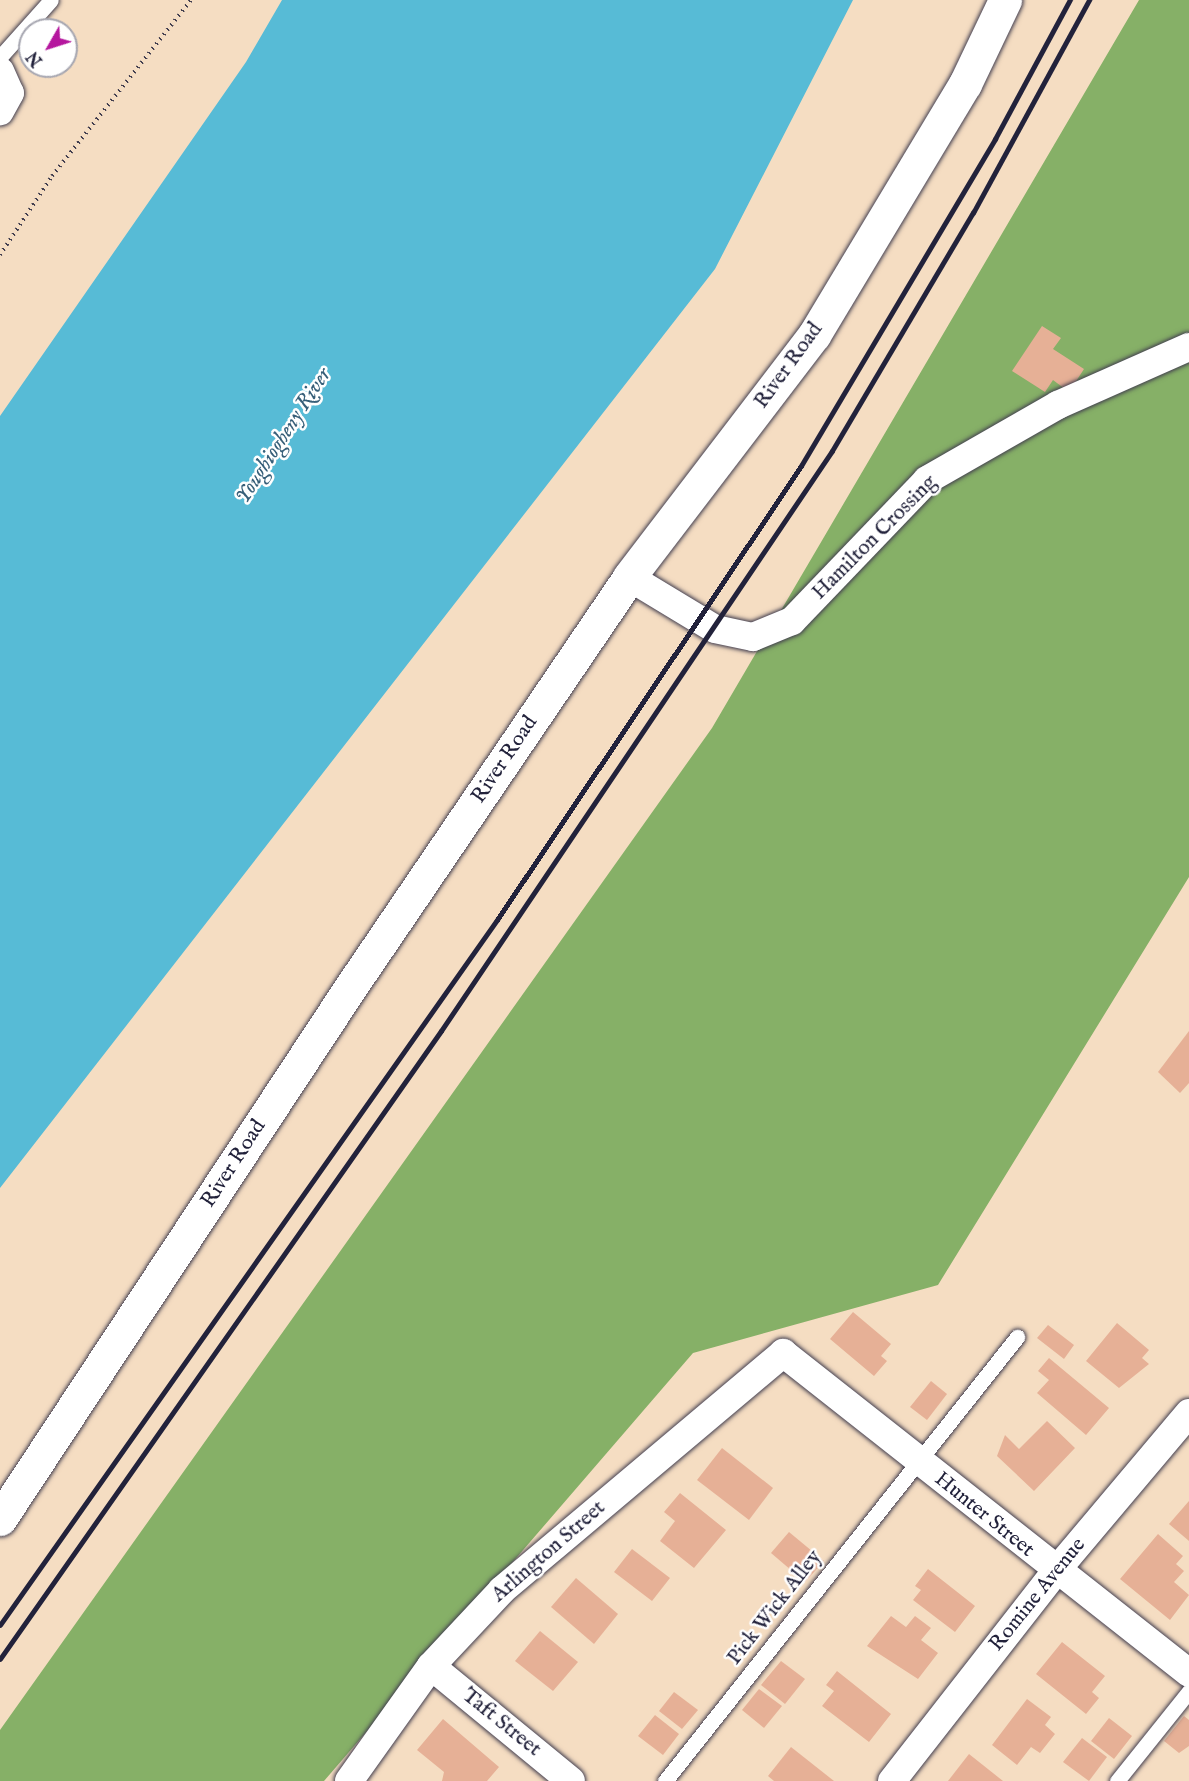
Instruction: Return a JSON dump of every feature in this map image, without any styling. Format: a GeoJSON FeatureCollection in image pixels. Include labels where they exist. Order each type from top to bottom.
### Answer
{"type":"FeatureCollection","features":[{"type":"Feature","properties":{"kind":"street","name":"River Road"},"geometry":{"type":"LineString","coordinates":[[0,1520],[350,988],[629,577],[814,335],[965,84],[1005,0]]}},
{"type":"Feature","properties":{"kind":"street"},"geometry":{"type":"LineString","coordinates":[[0,71],[10,93],[0,111]]}},
{"type":"Feature","properties":{"kind":"street","name":"Hamilton Crossing"},"geometry":{"type":"LineString","coordinates":[[629,577],[715,629],[753,636],[792,621],[927,480],[1058,405],[1189,347]]}},
{"type":"Feature","properties":{"kind":"street","name":"Hunter Street"},"geometry":{"type":"LineString","coordinates":[[783,1353],[1055,1572],[1189,1673]]}},
{"type":"Feature","properties":{"kind":"street","name":"Arlington Street"},"geometry":{"type":"LineString","coordinates":[[349,1781],[431,1666],[502,1590],[783,1353]]}},
{"type":"Feature","properties":{"kind":"street","name":"Romine Avenue"},"geometry":{"type":"LineString","coordinates":[[892,1781],[1055,1572],[1189,1413]]}},
{"type":"Feature","properties":{"kind":"street","name":"Taft Street"},"geometry":{"type":"LineString","coordinates":[[431,1666],[571,1781]]}},
{"type":"Feature","properties":{"kind":"lane"},"geometry":{"type":"LineString","coordinates":[[0,57],[51,0]]}},
{"type":"Feature","properties":{"kind":"lane","name":"Pick Wick Alley"},"geometry":{"type":"LineString","coordinates":[[665,1781],[1017,1337]]}},
{"type":"Feature","properties":{"kind":"lane"},"geometry":{"type":"LineString","coordinates":[[1117,1781],[1189,1691]]}},
{"type":"Feature","properties":{"kind":"path"},"geometry":{"type":"LineString","coordinates":[[0,255],[52,176],[191,0]]}},
{"type":"Feature","properties":{"kind":"green space"},"geometry":{"type":"Polygon","coordinates":[[[1139,0],[1189,0],[1189,877],[938,1285],[693,1353],[324,1781],[0,1781],[0,1730],[712,728],[1139,0]]]}},
{"type":"Feature","properties":{"kind":"water","name":"Youghiogheny River"},"geometry":{"type":"Polygon","coordinates":[[[282,0],[853,0],[715,269],[0,1188],[0,416],[246,62],[282,0]]]}},
{"type":"Feature","properties":{"kind":"building"},"geometry":{"type":"Polygon","coordinates":[[[1042,326],[1061,338],[1053,349],[1084,369],[1069,392],[1053,380],[1045,392],[1012,371],[1042,326]]]}},
{"type":"Feature","properties":{"kind":"building"},"geometry":{"type":"Polygon","coordinates":[[[1189,1031],[1189,1083],[1180,1093],[1158,1072],[1189,1031]]]}},
{"type":"Feature","properties":{"kind":"building"},"geometry":{"type":"Polygon","coordinates":[[[853,1312],[891,1344],[881,1356],[887,1361],[874,1376],[830,1339],[853,1312]]]}},
{"type":"Feature","properties":{"kind":"building"},"geometry":{"type":"Polygon","coordinates":[[[1117,1323],[1149,1350],[1142,1358],[1149,1364],[1119,1388],[1086,1361],[1117,1323]]]}},
{"type":"Feature","properties":{"kind":"building"},"geometry":{"type":"Polygon","coordinates":[[[1048,1325],[1074,1345],[1064,1359],[1037,1338],[1048,1325]]]}},
{"type":"Feature","properties":{"kind":"building"},"geometry":{"type":"Polygon","coordinates":[[[1049,1358],[1109,1408],[1086,1435],[1037,1393],[1049,1380],[1038,1371],[1049,1358]]]}},
{"type":"Feature","properties":{"kind":"building"},"geometry":{"type":"Polygon","coordinates":[[[931,1381],[947,1394],[927,1420],[910,1407],[931,1381]]]}},
{"type":"Feature","properties":{"kind":"building"},"geometry":{"type":"Polygon","coordinates":[[[1047,1421],[1075,1448],[1034,1491],[997,1456],[1005,1435],[1019,1449],[1047,1421]]]}},
{"type":"Feature","properties":{"kind":"building"},"geometry":{"type":"Polygon","coordinates":[[[722,1448],[773,1488],[749,1520],[697,1480],[722,1448]]]}},
{"type":"Feature","properties":{"kind":"building"},"geometry":{"type":"Polygon","coordinates":[[[680,1493],[726,1530],[694,1568],[660,1541],[675,1521],[664,1512],[680,1493]]]}},
{"type":"Feature","properties":{"kind":"building"},"geometry":{"type":"Polygon","coordinates":[[[1189,1501],[1189,1541],[1169,1524],[1189,1501]]]}},
{"type":"Feature","properties":{"kind":"building"},"geometry":{"type":"Polygon","coordinates":[[[789,1532],[824,1561],[805,1582],[771,1553],[789,1532]]]}},
{"type":"Feature","properties":{"kind":"building"},"geometry":{"type":"Polygon","coordinates":[[[1158,1534],[1183,1556],[1176,1564],[1184,1571],[1174,1582],[1189,1595],[1170,1620],[1120,1579],[1158,1534]]]}},
{"type":"Feature","properties":{"kind":"building"},"geometry":{"type":"Polygon","coordinates":[[[632,1549],[670,1578],[652,1601],[614,1572],[632,1549]]]}},
{"type":"Feature","properties":{"kind":"building"},"geometry":{"type":"Polygon","coordinates":[[[928,1569],[975,1606],[955,1632],[913,1600],[921,1590],[915,1586],[928,1569]]]}},
{"type":"Feature","properties":{"kind":"building"},"geometry":{"type":"Polygon","coordinates":[[[576,1578],[618,1614],[594,1644],[551,1607],[576,1578]]]}},
{"type":"Feature","properties":{"kind":"building"},"geometry":{"type":"Polygon","coordinates":[[[891,1616],[906,1627],[915,1616],[931,1628],[921,1640],[938,1653],[918,1679],[867,1646],[891,1616]]]}},
{"type":"Feature","properties":{"kind":"building"},"geometry":{"type":"Polygon","coordinates":[[[540,1631],[578,1662],[553,1691],[515,1661],[540,1631]]]}},
{"type":"Feature","properties":{"kind":"building"},"geometry":{"type":"Polygon","coordinates":[[[1062,1642],[1105,1676],[1092,1692],[1099,1698],[1086,1714],[1036,1674],[1062,1642]]]}},
{"type":"Feature","properties":{"kind":"building"},"geometry":{"type":"Polygon","coordinates":[[[781,1661],[805,1679],[785,1704],[761,1685],[781,1661]]]}},
{"type":"Feature","properties":{"kind":"building"},"geometry":{"type":"Polygon","coordinates":[[[837,1671],[891,1714],[869,1742],[822,1706],[834,1691],[826,1685],[837,1671]]]}},
{"type":"Feature","properties":{"kind":"building"},"geometry":{"type":"Polygon","coordinates":[[[759,1689],[782,1706],[764,1728],[742,1710],[759,1689]]]}},
{"type":"Feature","properties":{"kind":"building"},"geometry":{"type":"Polygon","coordinates":[[[674,1692],[698,1710],[682,1729],[659,1711],[674,1692]]]}},
{"type":"Feature","properties":{"kind":"building"},"geometry":{"type":"Polygon","coordinates":[[[1027,1699],[1051,1717],[1045,1725],[1055,1734],[1040,1753],[1031,1747],[1017,1765],[992,1745],[1027,1699]]]}},
{"type":"Feature","properties":{"kind":"building"},"geometry":{"type":"Polygon","coordinates":[[[655,1715],[679,1734],[663,1755],[638,1736],[655,1715]]]}},
{"type":"Feature","properties":{"kind":"building"},"geometry":{"type":"Polygon","coordinates":[[[1184,1716],[1189,1720],[1189,1746],[1179,1753],[1164,1741],[1184,1716]]]}},
{"type":"Feature","properties":{"kind":"building"},"geometry":{"type":"Polygon","coordinates":[[[1109,1718],[1132,1736],[1114,1759],[1091,1741],[1109,1718]]]}},
{"type":"Feature","properties":{"kind":"building"},"geometry":{"type":"Polygon","coordinates":[[[443,1719],[499,1767],[487,1781],[442,1781],[444,1772],[417,1750],[443,1719]]]}},
{"type":"Feature","properties":{"kind":"building"},"geometry":{"type":"Polygon","coordinates":[[[1082,1738],[1107,1757],[1089,1781],[1063,1762],[1082,1738]]]}},
{"type":"Feature","properties":{"kind":"building"},"geometry":{"type":"Polygon","coordinates":[[[791,1747],[834,1781],[774,1781],[768,1776],[791,1747]]]}},
{"type":"Feature","properties":{"kind":"building"},"geometry":{"type":"Polygon","coordinates":[[[969,1754],[1003,1781],[948,1781],[969,1754]]]}},
{"type":"Feature","properties":{"kind":"railway"},"geometry":{"type":"LineString","coordinates":[[0,1625],[497,920],[801,466],[995,139],[1070,0]]}},
{"type":"Feature","properties":{"kind":"railway"},"geometry":{"type":"LineString","coordinates":[[0,1659],[441,1031],[832,451],[973,213],[1089,0]]}}]}
